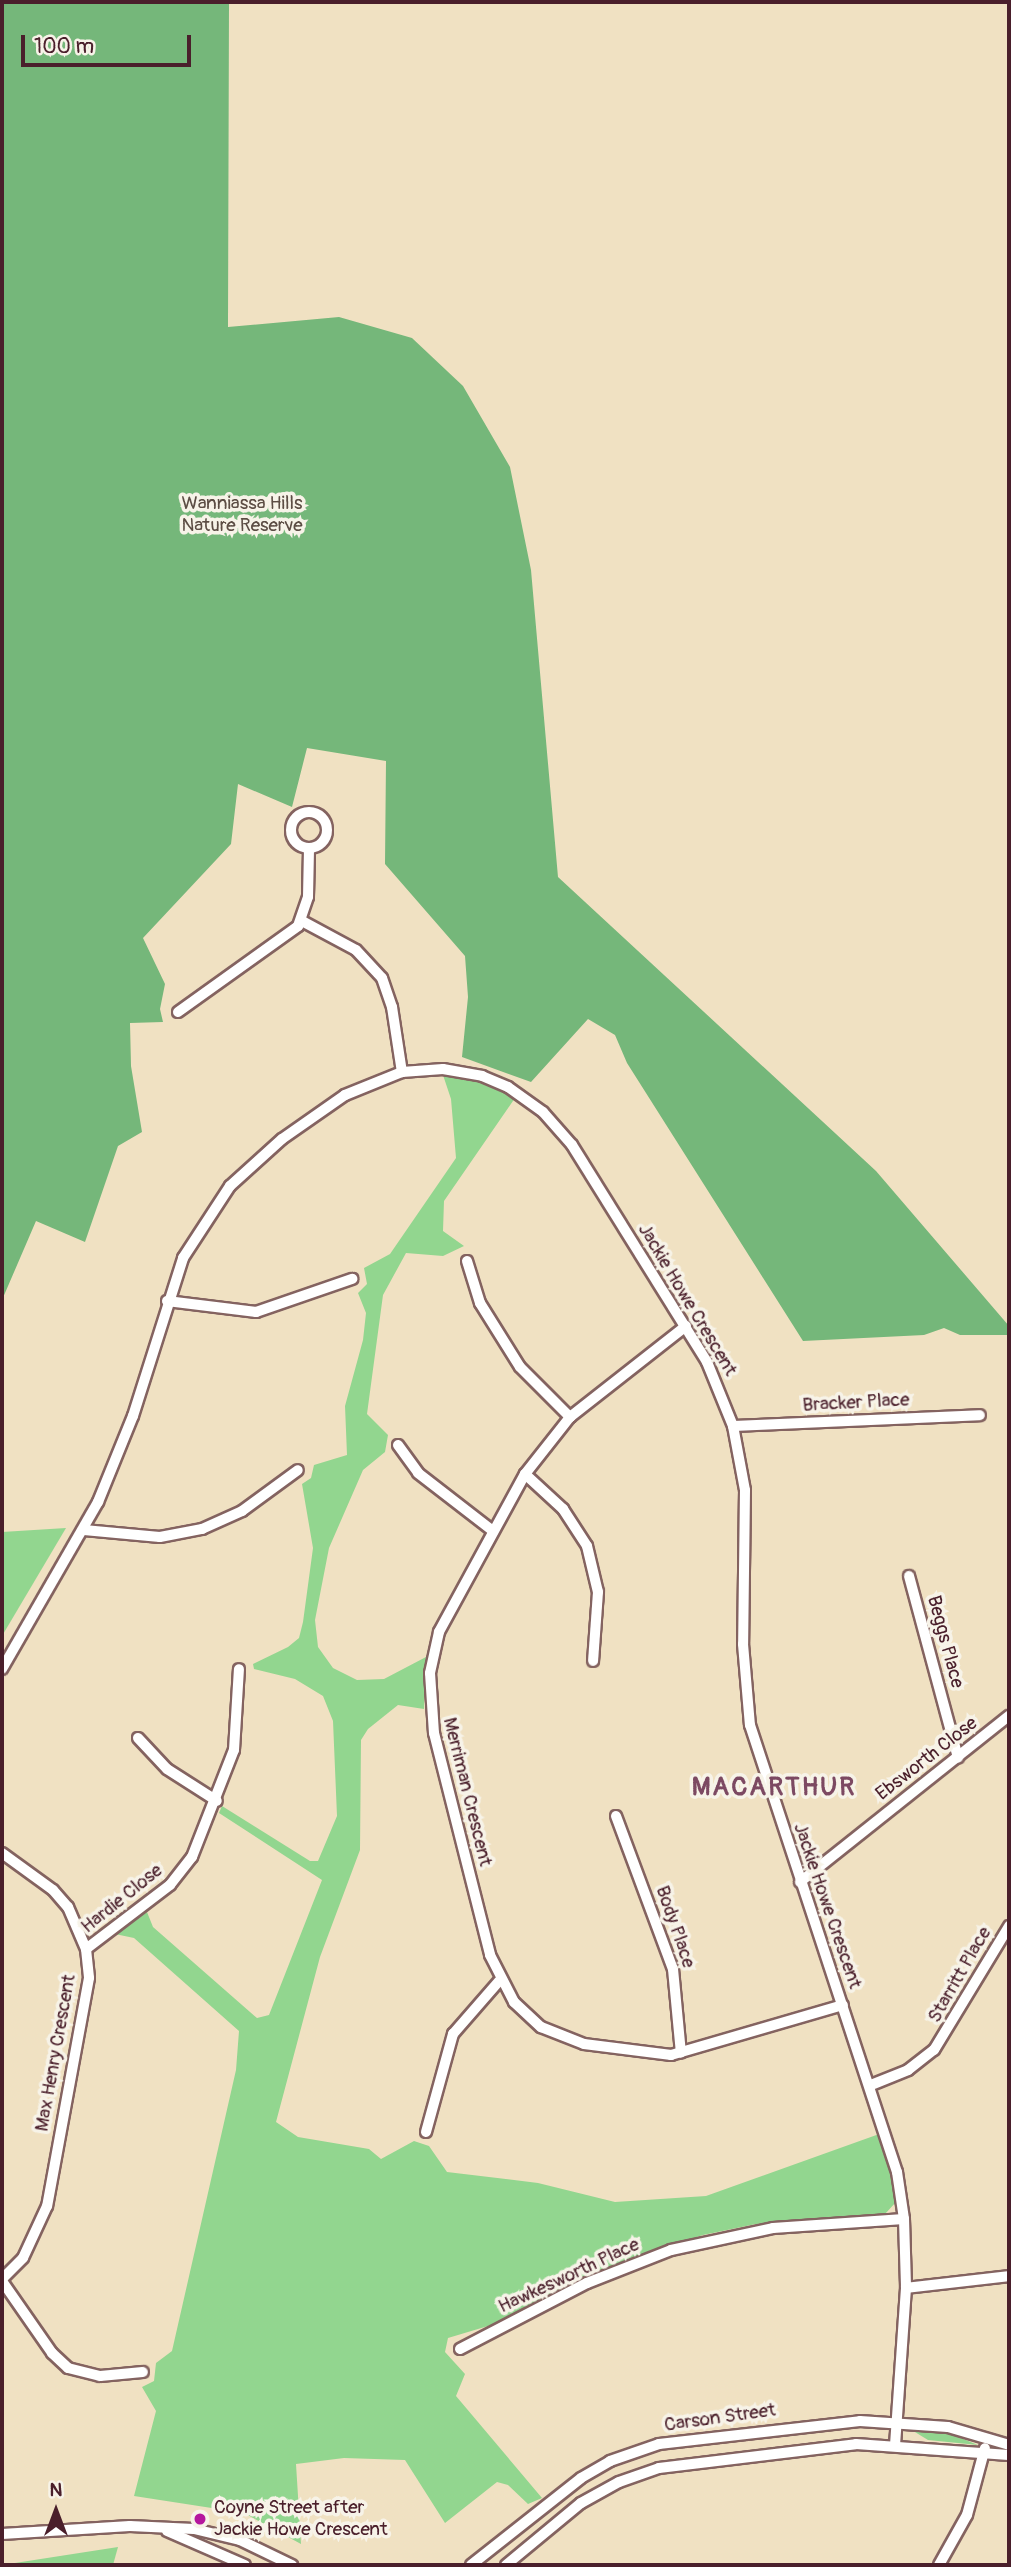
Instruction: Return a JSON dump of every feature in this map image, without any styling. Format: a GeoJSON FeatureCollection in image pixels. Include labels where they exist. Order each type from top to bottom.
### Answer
{"type":"FeatureCollection","features":[{"type":"Feature","properties":{"kind":"street"},"geometry":{"type":"LineString","coordinates":[[178,1012],[285,939],[302,921],[308,897],[309,849]]}},
{"type":"Feature","properties":{"kind":"street"},"geometry":{"type":"LineString","coordinates":[[302,921],[356,950],[382,978],[392,1007],[402,1072]]}},
{"type":"Feature","properties":{"kind":"street","name":"Jackie Howe Crescent"},"geometry":{"type":"LineString","coordinates":[[2,1669],[84,1530],[133,1416],[167,1301],[193,1238],[230,1186],[255,1161],[345,1095],[402,1072],[443,1069],[482,1076],[508,1087],[543,1112],[572,1145],[686,1326],[707,1362],[733,1426],[745,1490],[743,1644],[750,1725],[800,1882],[888,2136],[904,2219],[905,2288],[895,2444]]}},
{"type":"Feature","properties":{"kind":"street"},"geometry":{"type":"LineString","coordinates":[[467,1261],[480,1303],[520,1367],[570,1417]]}},
{"type":"Feature","properties":{"kind":"street"},"geometry":{"type":"LineString","coordinates":[[167,1301],[256,1312],[352,1279]]}},
{"type":"Feature","properties":{"kind":"street","name":"Merriman Crescent"},"geometry":{"type":"LineString","coordinates":[[686,1326],[570,1417],[525,1474],[439,1632],[429,1695],[434,1733],[499,1981],[522,2012],[562,2038],[650,2055],[681,2053],[843,2005]]}},
{"type":"Feature","properties":{"kind":"street","name":"Bracker Place"},"geometry":{"type":"LineString","coordinates":[[733,1426],[980,1415]]}},
{"type":"Feature","properties":{"kind":"street"},"geometry":{"type":"LineString","coordinates":[[398,1445],[418,1473],[493,1531]]}},
{"type":"Feature","properties":{"kind":"street"},"geometry":{"type":"LineString","coordinates":[[84,1530],[160,1537],[202,1529],[242,1511],[298,1469]]}},
{"type":"Feature","properties":{"kind":"street"},"geometry":{"type":"LineString","coordinates":[[525,1474],[563,1509],[587,1546],[598,1592],[593,1661]]}},
{"type":"Feature","properties":{"kind":"street","name":"Beggs Place"},"geometry":{"type":"LineString","coordinates":[[909,1576],[958,1757]]}},
{"type":"Feature","properties":{"kind":"street","name":"Hardie Close"},"geometry":{"type":"LineString","coordinates":[[86,1949],[178,1876],[192,1857],[234,1750],[239,1669]]}},
{"type":"Feature","properties":{"kind":"street","name":"Ebsworth Close"},"geometry":{"type":"LineString","coordinates":[[800,1882],[1009,1716]]}},
{"type":"Feature","properties":{"kind":"street"},"geometry":{"type":"LineString","coordinates":[[138,1738],[167,1769],[216,1801]]}},
{"type":"Feature","properties":{"kind":"street","name":"Body Place"},"geometry":{"type":"LineString","coordinates":[[616,1816],[673,1969],[681,2053]]}},
{"type":"Feature","properties":{"kind":"street","name":"Max Henry Crescent"},"geometry":{"type":"LineString","coordinates":[[2,1853],[53,1890],[73,1917],[86,1949],[87,1998],[47,2206],[29,2248],[2,2280]]}},
{"type":"Feature","properties":{"kind":"street","name":"Starritt Place"},"geometry":{"type":"LineString","coordinates":[[871,2085],[908,2070],[933,2050],[1009,1926]]}},
{"type":"Feature","properties":{"kind":"street"},"geometry":{"type":"LineString","coordinates":[[426,2132],[453,2034],[499,1981]]}},
{"type":"Feature","properties":{"kind":"street","name":"Hawkesworth Place"},"geometry":{"type":"LineString","coordinates":[[460,2349],[587,2283],[682,2246],[802,2224],[904,2219]]}},
{"type":"Feature","properties":{"kind":"street"},"geometry":{"type":"LineString","coordinates":[[905,2288],[1009,2276]]}},
{"type":"Feature","properties":{"kind":"street"},"geometry":{"type":"LineString","coordinates":[[2,2280],[52,2353],[68,2368],[100,2376],[143,2372]]}},
{"type":"Feature","properties":{"kind":"street","name":"Carson Street"},"geometry":{"type":"LineString","coordinates":[[471,2565],[581,2477],[632,2452],[686,2440],[810,2424],[896,2422],[948,2427],[1009,2445]]}},
{"type":"Feature","properties":{"kind":"street"},"geometry":{"type":"LineString","coordinates":[[939,2565],[967,2515],[987,2438]]}},
{"type":"Feature","properties":{"kind":"street","name":"Carson Street"},"geometry":{"type":"LineString","coordinates":[[506,2565],[581,2503],[619,2482],[659,2468],[801,2448],[895,2444],[1009,2455]]}},
{"type":"Feature","properties":{"kind":"street"},"geometry":{"type":"LineString","coordinates":[[2,2534],[148,2528],[201,2529],[240,2540],[292,2565]]}},
{"type":"Feature","properties":{"kind":"street"},"geometry":{"type":"LineString","coordinates":[[164,2530],[245,2565]]}},
{"type":"Feature","properties":{"kind":"green space","name":"Wanniassa Hills Nature Reserve"},"geometry":{"type":"Polygon","coordinates":[[[2,2],[229,2],[228,327],[339,317],[412,338],[463,386],[510,467],[531,570],[558,877],[876,1171],[1009,1326],[1009,1335],[960,1335],[944,1328],[924,1335],[803,1341],[627,1063],[615,1035],[588,1019],[531,1082],[462,1057],[468,997],[465,956],[385,864],[386,761],[307,748],[292,807],[238,784],[231,844],[143,938],[165,984],[160,1009],[163,1022],[130,1023],[131,1066],[142,1132],[118,1146],[85,1242],[36,1221],[2,1300],[2,2]]]}},
{"type":"Feature","properties":{"kind":"green space"},"geometry":{"type":"Polygon","coordinates":[[[443,1075],[483,1082],[515,1098],[444,1201],[443,1231],[464,1246],[443,1256],[406,1253],[383,1295],[367,1414],[388,1435],[385,1452],[363,1470],[329,1548],[315,1620],[318,1647],[333,1668],[357,1680],[384,1679],[426,1657],[424,1709],[398,1705],[368,1729],[361,1740],[360,1850],[320,1957],[276,2122],[298,2137],[369,2149],[381,2159],[414,2141],[429,2146],[447,2172],[538,2183],[615,2202],[706,2196],[882,2133],[896,2202],[885,2214],[756,2224],[703,2235],[628,2259],[498,2323],[448,2338],[445,2352],[465,2374],[456,2396],[542,2498],[528,2504],[508,2485],[497,2482],[445,2523],[405,2460],[344,2458],[296,2464],[301,2544],[244,2513],[134,2496],[156,2411],[142,2387],[154,2381],[156,2363],[172,2351],[236,2070],[239,2031],[134,1938],[115,1934],[147,1912],[153,1927],[257,2018],[269,2015],[322,1880],[219,1813],[222,1806],[310,1861],[318,1861],[337,1816],[333,1721],[323,1696],[295,1679],[254,1669],[253,1664],[288,1647],[299,1638],[313,1548],[302,1484],[311,1478],[314,1465],[347,1455],[345,1406],[363,1340],[366,1313],[358,1293],[367,1284],[364,1268],[390,1254],[456,1158],[451,1099],[443,1075]]]}},
{"type":"Feature","properties":{"kind":"green space"},"geometry":{"type":"Polygon","coordinates":[[[66,1528],[2,1636],[2,1532],[66,1528]]]}},
{"type":"Feature","properties":{"kind":"green space"},"geometry":{"type":"Polygon","coordinates":[[[910,2429],[951,2434],[978,2445],[928,2440],[910,2429]]]}},
{"type":"Feature","properties":{"kind":"green space"},"geometry":{"type":"Polygon","coordinates":[[[118,2547],[113,2565],[2,2565],[118,2547]]]}},
{"type":"Feature","properties":{"kind":"place","name":"Coyne Street after Jackie Howe Crescent"},"geometry":{"type":"Point","coordinates":[200,2519]}},
{"type":"Feature","properties":{"kind":"district","name":"MACARTHUR"},"geometry":{"type":"Point","coordinates":[774,1788]}}]}
